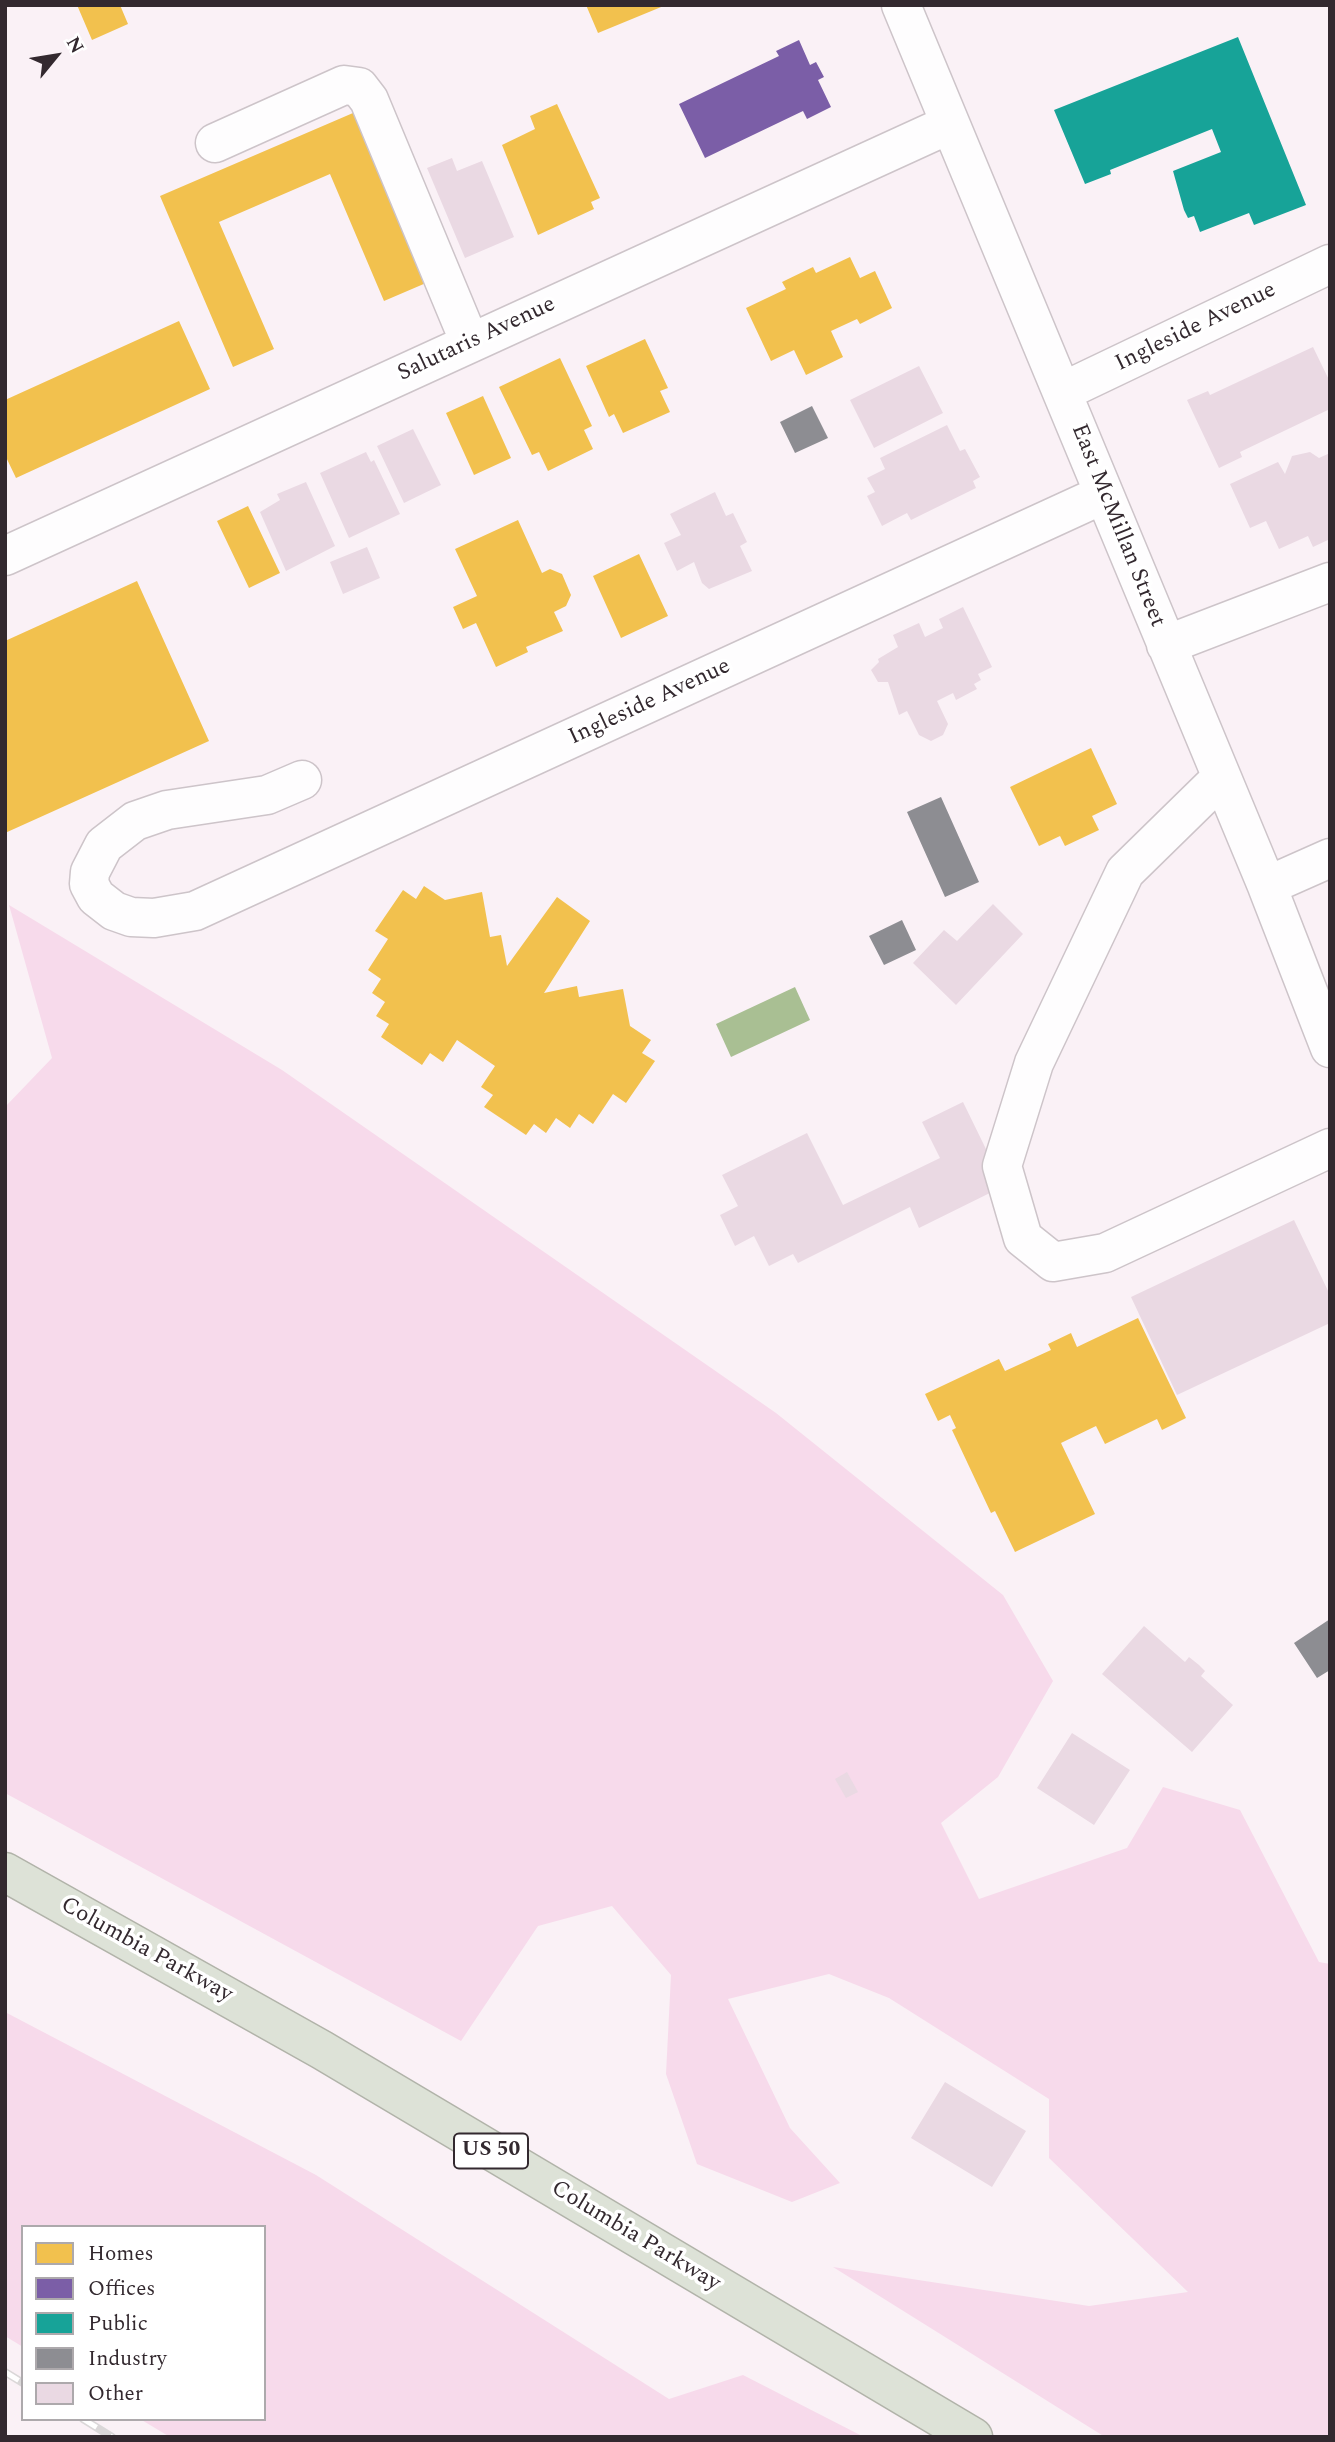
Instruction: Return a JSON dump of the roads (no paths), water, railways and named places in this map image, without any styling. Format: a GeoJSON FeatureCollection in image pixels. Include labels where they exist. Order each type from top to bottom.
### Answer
{"type":"FeatureCollection","features":[{"type":"Feature","properties":{"kind":"highway","name":"Columbia Parkway"},"geometry":{"type":"LineString","coordinates":[[5,1872],[322,2050],[973,2437]]}},
{"type":"Feature","properties":{"kind":"street","name":"East McMillan Street"},"geometry":{"type":"LineString","coordinates":[[901,5],[1267,886],[1330,1048]]}},
{"type":"Feature","properties":{"kind":"street"},"geometry":{"type":"LineString","coordinates":[[215,143],[344,85],[359,87],[369,100],[470,343]]}},
{"type":"Feature","properties":{"kind":"street","name":"Salutaris Avenue"},"geometry":{"type":"LineString","coordinates":[[5,556],[950,124]]}},
{"type":"Feature","properties":{"kind":"street","name":"Ingleside Avenue"},"geometry":{"type":"LineString","coordinates":[[1062,392],[1330,264]]}},
{"type":"Feature","properties":{"kind":"street","name":"Ingleside Avenue"},"geometry":{"type":"LineString","coordinates":[[302,780],[290,788],[267,795],[167,810],[135,821],[104,845],[90,872],[89,884],[96,897],[114,911],[131,917],[154,918],[195,911],[1104,494]]}},
{"type":"Feature","properties":{"kind":"street"},"geometry":{"type":"LineString","coordinates":[[1166,645],[1330,582]]}},
{"type":"Feature","properties":{"kind":"street"},"geometry":{"type":"LineString","coordinates":[[1221,778],[1125,872],[1034,1063],[1002,1166],[1023,1238],[1053,1262],[1105,1253],[1330,1148]]}},
{"type":"Feature","properties":{"kind":"street"},"geometry":{"type":"LineString","coordinates":[[1267,886],[1330,858]]}},
{"type":"Feature","properties":{"kind":"street"},"geometry":{"type":"LineString","coordinates":[[1141,1264],[1330,1176]]}},
{"type":"Feature","properties":{"kind":"railway"},"geometry":{"type":"LineString","coordinates":[[5,2372],[21,2382]]}},
{"type":"Feature","properties":{"kind":"railway"},"geometry":{"type":"LineString","coordinates":[[86,2421],[112,2437]]}}]}
